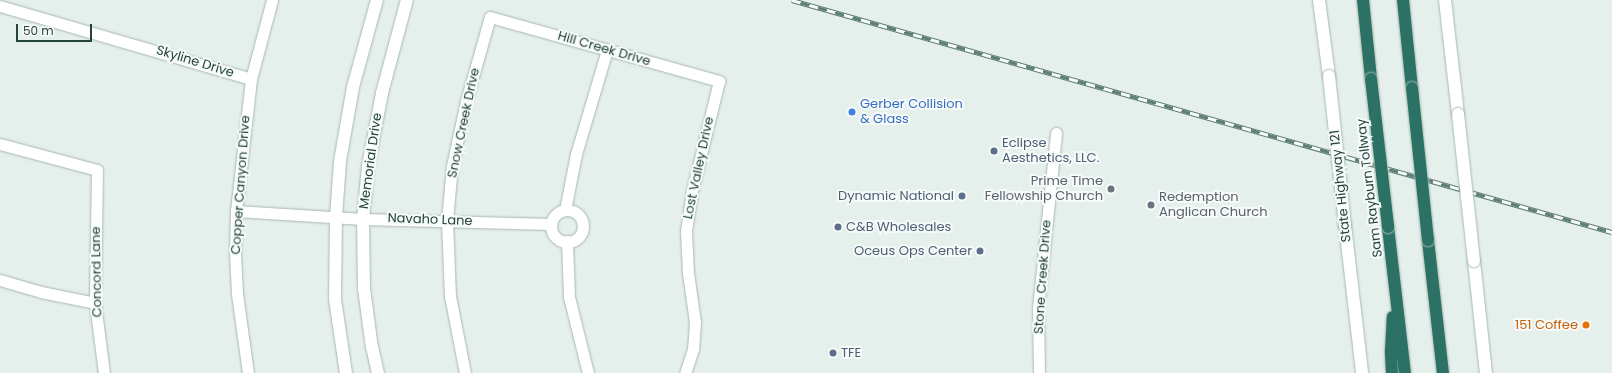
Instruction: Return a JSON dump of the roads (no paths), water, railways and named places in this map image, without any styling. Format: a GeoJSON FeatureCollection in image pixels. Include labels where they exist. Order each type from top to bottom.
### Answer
{"type":"FeatureCollection","features":[{"type":"Feature","properties":{"kind":"highway","name":"Sam Rayburn Tollway"},"geometry":{"type":"LineString","coordinates":[[1363,0],[1405,373]]}},
{"type":"Feature","properties":{"kind":"highway"},"geometry":{"type":"LineString","coordinates":[[1403,0],[1443,373]]}},
{"type":"Feature","properties":{"kind":"highway"},"geometry":{"type":"LineString","coordinates":[[1392,373],[1391,351],[1395,286]]}},
{"type":"Feature","properties":{"kind":"main road"},"geometry":{"type":"LineString","coordinates":[[346,373],[335,299],[336,217],[340,161],[353,87],[377,0]]}},
{"type":"Feature","properties":{"kind":"main road","name":"Memorial Drive"},"geometry":{"type":"LineString","coordinates":[[378,373],[372,348],[364,289],[363,218],[368,166],[382,93],[407,0]]}},
{"type":"Feature","properties":{"kind":"main road","name":"State Highway 121"},"geometry":{"type":"LineString","coordinates":[[1319,0],[1329,76],[1362,373]]}},
{"type":"Feature","properties":{"kind":"main road"},"geometry":{"type":"LineString","coordinates":[[1445,0],[1486,373]]}},
{"type":"Feature","properties":{"kind":"street","name":"Copper Canyon Drive"},"geometry":{"type":"LineString","coordinates":[[248,373],[237,294],[234,253],[236,211],[250,79],[272,0]]}},
{"type":"Feature","properties":{"kind":"street","name":"Skyline Drive"},"geometry":{"type":"LineString","coordinates":[[0,6],[250,79]]}},
{"type":"Feature","properties":{"kind":"street","name":"Hill Creek Drive"},"geometry":{"type":"LineString","coordinates":[[490,17],[719,81]]}},
{"type":"Feature","properties":{"kind":"street","name":"Snow Creek Drive"},"geometry":{"type":"LineString","coordinates":[[465,373],[450,296],[447,220],[453,159],[466,101],[490,17]]}},
{"type":"Feature","properties":{"kind":"street"},"geometry":{"type":"LineString","coordinates":[[565,210],[576,154],[606,50]]}},
{"type":"Feature","properties":{"kind":"street","name":"Lost Valley Drive"},"geometry":{"type":"LineString","coordinates":[[685,373],[693,349],[695,322],[688,273],[686,231],[692,191],[719,81]]}},
{"type":"Feature","properties":{"kind":"street","name":"Stone Creek Drive"},"geometry":{"type":"LineString","coordinates":[[1039,373],[1039,294],[1056,133]]}},
{"type":"Feature","properties":{"kind":"street","name":"Concord Lane"},"geometry":{"type":"LineString","coordinates":[[0,144],[97,170],[95,303],[104,373]]}},
{"type":"Feature","properties":{"kind":"street"},"geometry":{"type":"LineString","coordinates":[[565,210],[573,211],[579,216],[583,227],[578,237],[567,241],[562,240],[554,234],[551,224],[556,215],[565,210]]}},
{"type":"Feature","properties":{"kind":"street","name":"Navaho Lane"},"geometry":{"type":"LineString","coordinates":[[236,211],[336,217],[551,224]]}},
{"type":"Feature","properties":{"kind":"street"},"geometry":{"type":"LineString","coordinates":[[567,241],[569,297],[588,373]]}},
{"type":"Feature","properties":{"kind":"street"},"geometry":{"type":"LineString","coordinates":[[0,280],[47,293],[95,303]]}},
{"type":"Feature","properties":{"kind":"railway"},"geometry":{"type":"LineString","coordinates":[[792,0],[1612,232]]}},
{"type":"Feature","properties":{"kind":"place","name":"Gerber Collision & Glass"},"geometry":{"type":"Point","coordinates":[852,112]}},
{"type":"Feature","properties":{"kind":"place","name":"Eclipse Aesthetics, LLC."},"geometry":{"type":"Point","coordinates":[994,151]}},
{"type":"Feature","properties":{"kind":"place","name":"Prime Time Fellowship Church"},"geometry":{"type":"Point","coordinates":[1111,189]}},
{"type":"Feature","properties":{"kind":"place","name":"Dynamic National"},"geometry":{"type":"Point","coordinates":[962,196]}},
{"type":"Feature","properties":{"kind":"place","name":"Redemption Anglican Church"},"geometry":{"type":"Point","coordinates":[1151,205]}},
{"type":"Feature","properties":{"kind":"place","name":"C&B Wholesales"},"geometry":{"type":"Point","coordinates":[838,227]}},
{"type":"Feature","properties":{"kind":"place","name":"Oceus Ops Center"},"geometry":{"type":"Point","coordinates":[980,251]}},
{"type":"Feature","properties":{"kind":"place","name":"151 Coffee"},"geometry":{"type":"Point","coordinates":[1586,325]}},
{"type":"Feature","properties":{"kind":"place","name":"TFE"},"geometry":{"type":"Point","coordinates":[833,353]}}]}
